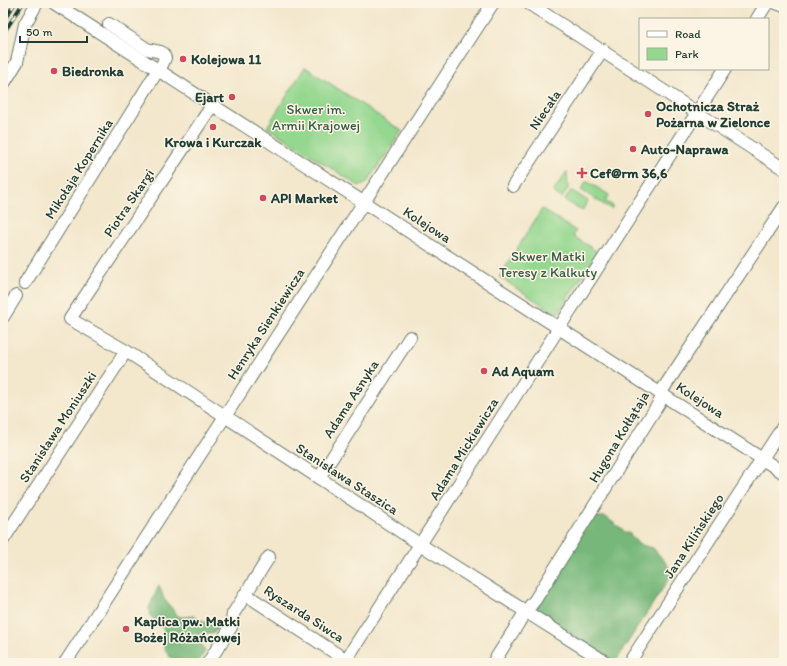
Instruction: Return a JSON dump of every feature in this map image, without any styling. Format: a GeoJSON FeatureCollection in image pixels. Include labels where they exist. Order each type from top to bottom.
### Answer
{"type":"FeatureCollection","features":[{"type":"Feature","properties":{"kind":"street"},"geometry":{"type":"LineString","coordinates":[[3,85],[17,62],[25,24],[37,3]]}},
{"type":"Feature","properties":{"kind":"street","name":"Kolejowa"},"geometry":{"type":"LineString","coordinates":[[54,3],[160,68],[213,104],[784,473]]}},
{"type":"Feature","properties":{"kind":"street","name":"Henryka Sienkiewicza"},"geometry":{"type":"LineString","coordinates":[[65,663],[493,3]]}},
{"type":"Feature","properties":{"kind":"street"},"geometry":{"type":"LineString","coordinates":[[528,3],[603,50],[784,169]]}},
{"type":"Feature","properties":{"kind":"street"},"geometry":{"type":"LineString","coordinates":[[758,18],[767,3]]}},
{"type":"Feature","properties":{"kind":"street"},"geometry":{"type":"LineString","coordinates":[[776,3],[784,6]]}},
{"type":"Feature","properties":{"kind":"street"},"geometry":{"type":"LineString","coordinates":[[108,24],[147,50],[161,52],[165,58],[160,68]]}},
{"type":"Feature","properties":{"kind":"street","name":"Niecała"},"geometry":{"type":"LineString","coordinates":[[513,186],[603,50]]}},
{"type":"Feature","properties":{"kind":"street","name":"Mikołaja Kopernika"},"geometry":{"type":"LineString","coordinates":[[25,282],[160,68]]}},
{"type":"Feature","properties":{"kind":"street","name":"Adama Mickiewicza"},"geometry":{"type":"LineString","coordinates":[[345,661],[421,545],[724,70]]}},
{"type":"Feature","properties":{"kind":"street","name":"Piotra Skargi"},"geometry":{"type":"LineString","coordinates":[[70,319],[213,104]]}},
{"type":"Feature","properties":{"kind":"street","name":"Hugona Kołłątaja"},"geometry":{"type":"LineString","coordinates":[[493,663],[535,600],[661,399],[666,384],[784,207]]}},
{"type":"Feature","properties":{"kind":"street"},"geometry":{"type":"LineString","coordinates":[[3,317],[16,296]]}},
{"type":"Feature","properties":{"kind":"street","name":"Stanisława Staszica"},"geometry":{"type":"LineString","coordinates":[[70,319],[126,351],[421,545],[608,663]]}},
{"type":"Feature","properties":{"kind":"street","name":"Adama Asnyka"},"geometry":{"type":"LineString","coordinates":[[319,478],[410,337]]}},
{"type":"Feature","properties":{"kind":"street","name":"Stanisława Moniuszki"},"geometry":{"type":"LineString","coordinates":[[3,540],[126,351]]}},
{"type":"Feature","properties":{"kind":"street","name":"Jana Kilińskiego"},"geometry":{"type":"LineString","coordinates":[[629,663],[784,425]]}},
{"type":"Feature","properties":{"kind":"street"},"geometry":{"type":"LineString","coordinates":[[208,663],[231,628],[233,614],[268,557]]}},
{"type":"Feature","properties":{"kind":"street","name":"Ryszarda Siwca"},"geometry":{"type":"LineString","coordinates":[[245,594],[345,661]]}},
{"type":"Feature","properties":{"kind":"green space","name":"Skwer im. Armii Krajowej"},"geometry":{"type":"Polygon","coordinates":[[[305,67],[402,131],[366,184],[359,186],[267,127],[305,67]]]}},
{"type":"Feature","properties":{"kind":"green space"},"geometry":{"type":"Polygon","coordinates":[[[567,171],[568,188],[562,198],[553,192],[567,171]]]}},
{"type":"Feature","properties":{"kind":"green space"},"geometry":{"type":"Polygon","coordinates":[[[586,182],[609,195],[605,201],[613,206],[611,209],[581,190],[586,182]]]}},
{"type":"Feature","properties":{"kind":"green space"},"geometry":{"type":"Polygon","coordinates":[[[571,190],[588,201],[582,211],[565,200],[571,190]]]}},
{"type":"Feature","properties":{"kind":"green space","name":"Skwer Matki Teresy z Kalkuty"},"geometry":{"type":"Polygon","coordinates":[[[542,209],[576,231],[573,236],[598,252],[558,313],[555,313],[499,277],[542,209]]]}},
{"type":"Feature","properties":{"kind":"green space"},"geometry":{"type":"Polygon","coordinates":[[[592,517],[606,517],[625,532],[630,534],[638,544],[653,548],[667,564],[672,574],[615,662],[540,615],[537,611],[538,605],[592,517]]]}},
{"type":"Feature","properties":{"kind":"green space"},"geometry":{"type":"Polygon","coordinates":[[[159,585],[164,599],[179,617],[195,616],[206,623],[214,618],[219,626],[213,634],[205,633],[200,641],[205,651],[198,663],[170,663],[172,659],[164,649],[162,642],[164,630],[159,623],[150,616],[149,608],[159,585]]]}},
{"type":"Feature","properties":{"kind":"railway"},"geometry":{"type":"LineString","coordinates":[[3,8],[7,3]]}},
{"type":"Feature","properties":{"kind":"railway"},"geometry":{"type":"LineString","coordinates":[[3,22],[15,3]]}},
{"type":"Feature","properties":{"kind":"railway"},"geometry":{"type":"LineString","coordinates":[[3,34],[23,3]]}},
{"type":"Feature","properties":{"kind":"place","name":"Kolejowa 11"},"geometry":{"type":"Point","coordinates":[183,59]}},
{"type":"Feature","properties":{"kind":"place","name":"Biedronka"},"geometry":{"type":"Point","coordinates":[54,71]}},
{"type":"Feature","properties":{"kind":"place","name":"Ejart"},"geometry":{"type":"Point","coordinates":[232,97]}},
{"type":"Feature","properties":{"kind":"place","name":"Ochotnicza Straż Pożarna w Zielonce"},"geometry":{"type":"Point","coordinates":[648,114]}},
{"type":"Feature","properties":{"kind":"place","name":"Krowa i Kurczak"},"geometry":{"type":"Point","coordinates":[213,127]}},
{"type":"Feature","properties":{"kind":"place","name":"Auto-Naprawa"},"geometry":{"type":"Point","coordinates":[633,149]}},
{"type":"Feature","properties":{"kind":"place","name":"Cef@rm 36,6"},"geometry":{"type":"Point","coordinates":[582,173]}},
{"type":"Feature","properties":{"kind":"place","name":"API Market"},"geometry":{"type":"Point","coordinates":[263,198]}},
{"type":"Feature","properties":{"kind":"place","name":"Ad Aquam"},"geometry":{"type":"Point","coordinates":[484,371]}},
{"type":"Feature","properties":{"kind":"place","name":"Kaplica pw. Matki Bożej Różańcowej"},"geometry":{"type":"Point","coordinates":[126,629]}}]}
